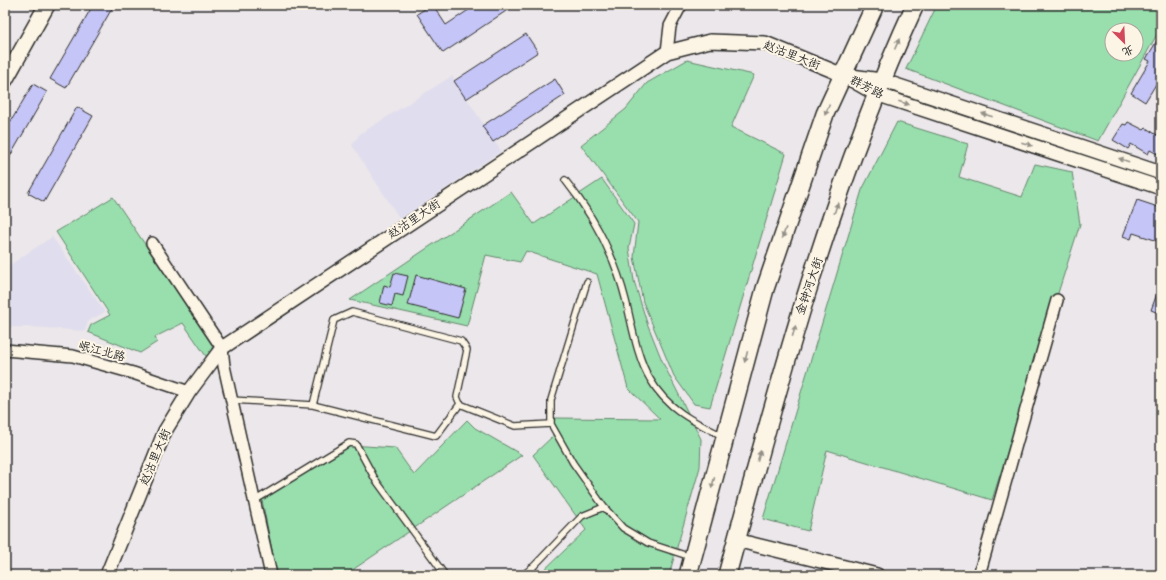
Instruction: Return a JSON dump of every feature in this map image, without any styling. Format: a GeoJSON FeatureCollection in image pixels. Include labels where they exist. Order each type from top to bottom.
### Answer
{"type":"FeatureCollection","features":[{"type":"Feature","properties":{"kind":"main road"},"geometry":{"type":"LineString","coordinates":[[5,59],[36,5]]}},
{"type":"Feature","properties":{"kind":"main road"},"geometry":{"type":"LineString","coordinates":[[5,80],[47,5]]}},
{"type":"Feature","properties":{"kind":"main road"},"geometry":{"type":"LineString","coordinates":[[688,575],[765,289],[811,151],[825,114],[875,5]]}},
{"type":"Feature","properties":{"kind":"main road","name":"金钟河大街"},"geometry":{"type":"LineString","coordinates":[[727,575],[800,313],[879,87],[915,5]]}},
{"type":"Feature","properties":{"kind":"street"},"geometry":{"type":"LineString","coordinates":[[667,52],[670,26],[681,5]]}},
{"type":"Feature","properties":{"kind":"street","name":"赵沽里大街"},"geometry":{"type":"LineString","coordinates":[[107,575],[165,431],[189,392],[222,348],[667,52],[710,41],[765,43],[843,75]]}},
{"type":"Feature","properties":{"kind":"street","name":"群芳路"},"geometry":{"type":"LineString","coordinates":[[843,75],[1161,188]]}},
{"type":"Feature","properties":{"kind":"street","name":"群芳路"},"geometry":{"type":"LineString","coordinates":[[879,87],[1161,173]]}},
{"type":"Feature","properties":{"kind":"street"},"geometry":{"type":"LineString","coordinates":[[152,243],[222,348],[271,575]]}},
{"type":"Feature","properties":{"kind":"street"},"geometry":{"type":"LineString","coordinates":[[979,575],[1057,300]]}},
{"type":"Feature","properties":{"kind":"street","name":"岷江北路"},"geometry":{"type":"LineString","coordinates":[[5,350],[73,356],[133,373],[189,392]]}},
{"type":"Feature","properties":{"kind":"street"},"geometry":{"type":"LineString","coordinates":[[736,540],[877,575]]}},
{"type":"Feature","properties":{"kind":"lane"},"geometry":{"type":"LineString","coordinates":[[565,180],[592,218],[607,246],[617,271],[632,325],[650,379],[668,402],[687,418],[725,437]]}},
{"type":"Feature","properties":{"kind":"lane"},"geometry":{"type":"LineString","coordinates":[[587,282],[551,400],[551,424],[573,463],[604,506],[623,528],[648,543],[693,558]]}},
{"type":"Feature","properties":{"kind":"lane"},"geometry":{"type":"LineString","coordinates":[[313,405],[334,320],[352,312],[461,341],[467,350],[456,396],[460,404],[515,426],[551,424]]}},
{"type":"Feature","properties":{"kind":"lane"},"geometry":{"type":"LineString","coordinates":[[232,400],[313,405],[436,436],[460,404]]}},
{"type":"Feature","properties":{"kind":"lane"},"geometry":{"type":"LineString","coordinates":[[254,501],[349,443],[356,444],[375,479],[445,575]]}},
{"type":"Feature","properties":{"kind":"lane"},"geometry":{"type":"LineString","coordinates":[[523,575],[582,516],[604,506]]}},
{"type":"Feature","properties":{"kind":"lane"},"geometry":{"type":"LineString","coordinates":[[531,568],[536,575]]}},
{"type":"Feature","properties":{"kind":"shaded area"},"geometry":{"type":"Polygon","coordinates":[[[452,76],[501,151],[400,219],[352,145],[360,134],[452,76]]]}},
{"type":"Feature","properties":{"kind":"shaded area"},"geometry":{"type":"Polygon","coordinates":[[[52,237],[105,312],[88,321],[85,331],[33,327],[5,327],[5,268],[52,237]]]}},
{"type":"Feature","properties":{"kind":"green space"},"geometry":{"type":"Polygon","coordinates":[[[937,5],[1161,5],[1161,27],[1144,58],[1144,22],[1104,22],[1104,62],[1142,62],[1098,141],[906,69],[937,5]]]}},
{"type":"Feature","properties":{"kind":"green space"},"geometry":{"type":"Polygon","coordinates":[[[687,60],[754,75],[731,127],[786,154],[710,407],[694,404],[674,376],[643,302],[634,257],[638,222],[581,145],[626,109],[647,83],[687,60]]]}},
{"type":"Feature","properties":{"kind":"green space"},"geometry":{"type":"Polygon","coordinates":[[[897,122],[968,144],[959,177],[1022,197],[1035,164],[1072,172],[1080,224],[992,500],[827,450],[808,531],[763,519],[862,190],[897,122]]]}},
{"type":"Feature","properties":{"kind":"green space"},"geometry":{"type":"Polygon","coordinates":[[[602,179],[634,224],[629,248],[634,281],[647,323],[663,363],[701,439],[700,467],[669,575],[544,575],[542,572],[586,530],[533,455],[553,436],[555,418],[660,419],[628,388],[597,274],[526,251],[520,262],[486,255],[467,326],[350,300],[511,192],[534,224],[602,179]]]}},
{"type":"Feature","properties":{"kind":"green space"},"geometry":{"type":"Polygon","coordinates":[[[113,197],[213,345],[208,359],[183,323],[155,337],[157,342],[140,353],[88,332],[91,325],[110,315],[56,232],[113,197]]]}},
{"type":"Feature","properties":{"kind":"green space"},"geometry":{"type":"Polygon","coordinates":[[[467,420],[475,428],[522,455],[345,575],[277,575],[262,500],[350,445],[395,448],[414,475],[467,420]]]}},
{"type":"Feature","properties":{"kind":"building"},"geometry":{"type":"Polygon","coordinates":[[[93,5],[114,5],[66,88],[50,79],[93,5]]]}},
{"type":"Feature","properties":{"kind":"building"},"geometry":{"type":"Polygon","coordinates":[[[433,5],[446,25],[476,5],[506,5],[509,9],[443,53],[417,14],[433,5]]]}},
{"type":"Feature","properties":{"kind":"building"},"geometry":{"type":"Polygon","coordinates":[[[526,34],[538,52],[466,99],[454,81],[526,34]]]}},
{"type":"Feature","properties":{"kind":"building"},"geometry":{"type":"Polygon","coordinates":[[[1161,34],[1161,76],[1145,102],[1131,93],[1150,61],[1146,59],[1161,34]]]}},
{"type":"Feature","properties":{"kind":"building"},"geometry":{"type":"Polygon","coordinates":[[[555,79],[565,95],[493,142],[482,126],[555,79]]]}},
{"type":"Feature","properties":{"kind":"building"},"geometry":{"type":"Polygon","coordinates":[[[33,84],[47,92],[5,165],[5,131],[33,84]]]}},
{"type":"Feature","properties":{"kind":"building"},"geometry":{"type":"Polygon","coordinates":[[[77,107],[93,116],[44,202],[28,193],[77,107]]]}},
{"type":"Feature","properties":{"kind":"building"},"geometry":{"type":"Polygon","coordinates":[[[1128,122],[1144,130],[1146,128],[1157,135],[1159,132],[1161,133],[1161,156],[1150,150],[1148,154],[1131,144],[1128,149],[1113,140],[1123,124],[1126,125],[1128,122]]]}},
{"type":"Feature","properties":{"kind":"building"},"geometry":{"type":"Polygon","coordinates":[[[1137,200],[1161,208],[1161,242],[1133,233],[1131,239],[1123,236],[1137,200]]]}},
{"type":"Feature","properties":{"kind":"building"},"geometry":{"type":"Polygon","coordinates":[[[394,273],[408,276],[403,296],[395,294],[392,306],[380,303],[384,285],[390,287],[394,273]]]}},
{"type":"Feature","properties":{"kind":"building"},"geometry":{"type":"Polygon","coordinates":[[[416,275],[466,289],[458,318],[408,305],[416,275]]]}},
{"type":"Feature","properties":{"kind":"building"},"geometry":{"type":"Polygon","coordinates":[[[1161,283],[1161,314],[1151,310],[1161,283]]]}}]}
